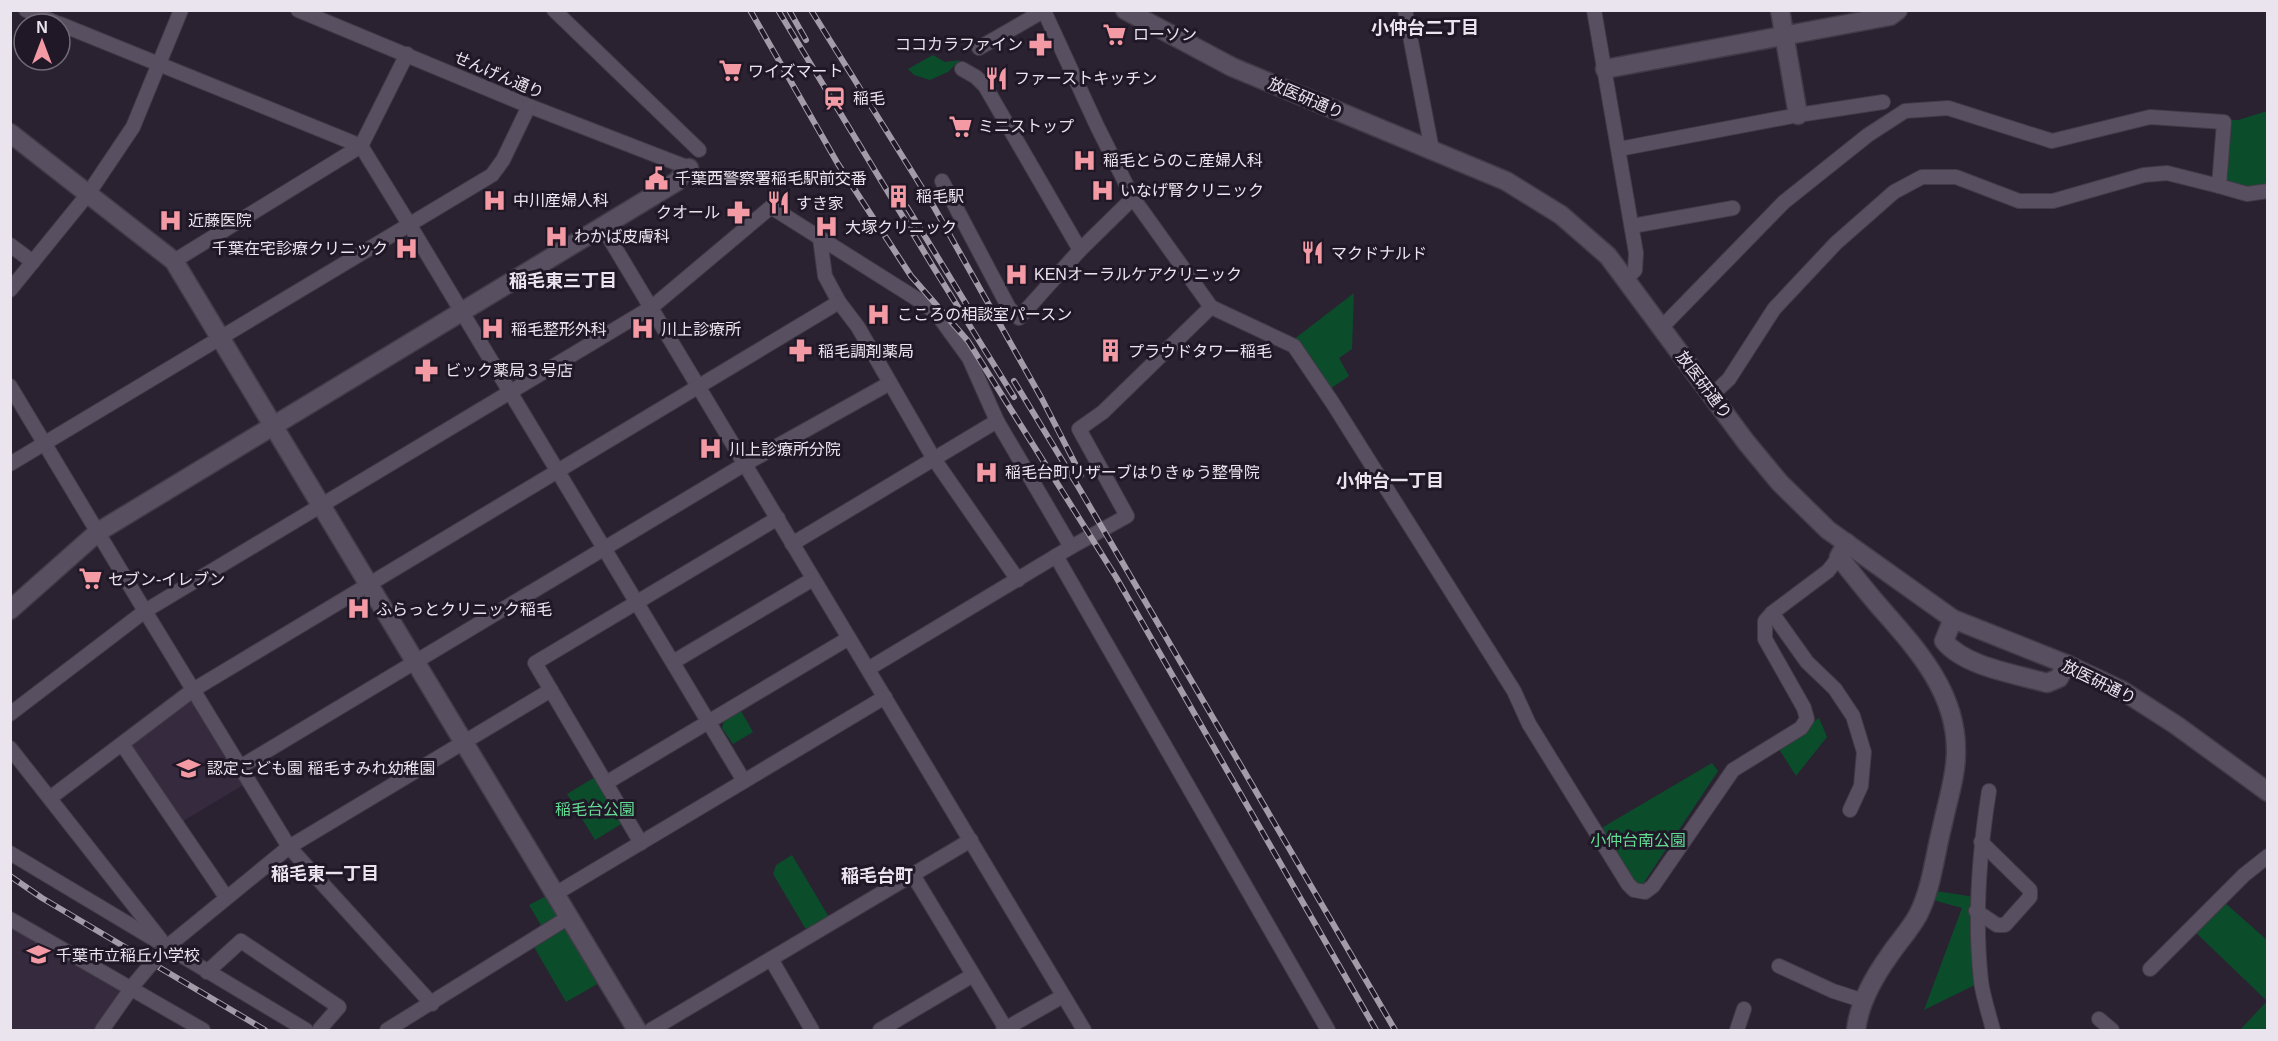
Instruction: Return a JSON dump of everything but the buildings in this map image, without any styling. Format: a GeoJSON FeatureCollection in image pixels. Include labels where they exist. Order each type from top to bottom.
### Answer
{"type":"FeatureCollection","features":[{"type":"Feature","properties":{"kind":"street"},"geometry":{"type":"LineString","coordinates":[[10,290],[88,194],[133,127],[181,10]]}},
{"type":"Feature","properties":{"kind":"street","name":"せんげん通り"},"geometry":{"type":"LineString","coordinates":[[298,10],[529,106],[689,168]]}},
{"type":"Feature","properties":{"kind":"street"},"geometry":{"type":"LineString","coordinates":[[554,10],[699,150]]}},
{"type":"Feature","properties":{"kind":"street","name":"放医研通り"},"geometry":{"type":"LineString","coordinates":[[1125,10],[1232,67],[1506,181],[1545,204],[1586,235],[1608,256],[1746,442],[1780,483],[1828,530],[1843,550],[1953,619],[2066,664],[2123,691],[2268,792]]}},
{"type":"Feature","properties":{"kind":"street"},"geometry":{"type":"LineString","coordinates":[[1405,10],[1432,150]]}},
{"type":"Feature","properties":{"kind":"street"},"geometry":{"type":"LineString","coordinates":[[1594,10],[1632,226],[1636,263],[1635,270],[1626,279]]}},
{"type":"Feature","properties":{"kind":"street"},"geometry":{"type":"LineString","coordinates":[[1780,10],[1798,115]]}},
{"type":"Feature","properties":{"kind":"street"},"geometry":{"type":"LineString","coordinates":[[1605,69],[1890,16],[1898,10]]}},
{"type":"Feature","properties":{"kind":"street"},"geometry":{"type":"LineString","coordinates":[[979,48],[1045,11],[1097,126],[1133,198],[1211,307],[1294,346],[1332,402],[1514,691],[1529,724],[1628,884],[1634,890],[1645,892],[1653,886],[1733,770],[1801,729],[1807,719],[1804,708],[1765,639],[1765,621],[1772,613],[1828,571],[1843,550],[1933,671],[1945,698],[1956,752],[1954,780],[1921,910],[1912,926],[1889,955],[1864,1001],[1856,1030]]}},
{"type":"Feature","properties":{"kind":"street"},"geometry":{"type":"LineString","coordinates":[[72,29],[361,146],[744,781]]}},
{"type":"Feature","properties":{"kind":"street"},"geometry":{"type":"LineString","coordinates":[[174,261],[361,146],[407,54]]}},
{"type":"Feature","properties":{"kind":"street"},"geometry":{"type":"LineString","coordinates":[[962,69],[976,77],[985,86],[1080,250]]}},
{"type":"Feature","properties":{"kind":"street"},"geometry":{"type":"LineString","coordinates":[[1618,149],[1798,115],[1883,102]]}},
{"type":"Feature","properties":{"kind":"street"},"geometry":{"type":"LineString","coordinates":[[10,464],[492,175],[503,160],[529,106]]}},
{"type":"Feature","properties":{"kind":"street"},"geometry":{"type":"LineString","coordinates":[[1661,328],[1784,202],[1868,135],[1905,111],[1948,108],[2052,141],[2150,117],[2223,122],[2219,186]]}},
{"type":"Feature","properties":{"kind":"street"},"geometry":{"type":"LineString","coordinates":[[10,133],[174,261],[462,743],[637,1030]]}},
{"type":"Feature","properties":{"kind":"street"},"geometry":{"type":"LineString","coordinates":[[10,610],[98,532],[676,182],[689,168]]}},
{"type":"Feature","properties":{"kind":"street"},"geometry":{"type":"LineString","coordinates":[[1712,394],[1729,379],[1774,309],[1836,243],[1894,192],[1922,177],[1956,177],[2019,201],[2053,201],[2144,175],[2167,173],[2247,194],[2268,191]]}},
{"type":"Feature","properties":{"kind":"street"},"geometry":{"type":"LineString","coordinates":[[942,181],[1010,308],[1019,318],[1080,250],[1133,198]]}},
{"type":"Feature","properties":{"kind":"street"},"geometry":{"type":"LineString","coordinates":[[10,714],[145,611],[652,307],[771,207],[937,314],[969,358],[997,421],[1071,548]]}},
{"type":"Feature","properties":{"kind":"street"},"geometry":{"type":"LineString","coordinates":[[1632,226],[1733,208]]}},
{"type":"Feature","properties":{"kind":"street"},"geometry":{"type":"LineString","coordinates":[[602,226],[1084,1030]]}},
{"type":"Feature","properties":{"kind":"street"},"geometry":{"type":"LineString","coordinates":[[820,238],[825,276],[839,302],[858,327],[934,459],[1018,580]]}},
{"type":"Feature","properties":{"kind":"street"},"geometry":{"type":"LineString","coordinates":[[10,245],[33,262]]}},
{"type":"Feature","properties":{"kind":"street"},"geometry":{"type":"LineString","coordinates":[[50,798],[193,690],[839,302]]}},
{"type":"Feature","properties":{"kind":"street"},"geometry":{"type":"LineString","coordinates":[[868,669],[1127,516],[1079,429],[1103,412],[1211,307]]}},
{"type":"Feature","properties":{"kind":"street"},"geometry":{"type":"LineString","coordinates":[[240,767],[745,464],[890,382]]}},
{"type":"Feature","properties":{"kind":"street"},"geometry":{"type":"LineString","coordinates":[[10,386],[289,846],[432,1004]]}},
{"type":"Feature","properties":{"kind":"street"},"geometry":{"type":"LineString","coordinates":[[792,544],[997,421]]}},
{"type":"Feature","properties":{"kind":"street"},"geometry":{"type":"LineString","coordinates":[[641,843],[535,663],[778,518]]}},
{"type":"Feature","properties":{"kind":"street"},"geometry":{"type":"LineString","coordinates":[[1056,556],[1328,1030]]}},
{"type":"Feature","properties":{"kind":"street"},"geometry":{"type":"LineString","coordinates":[[673,662],[813,579]]}},
{"type":"Feature","properties":{"kind":"street"},"geometry":{"type":"LineString","coordinates":[[1772,613],[1807,662],[1835,689],[1853,716],[1864,752],[1861,786],[1850,810]]}},
{"type":"Feature","properties":{"kind":"street"},"geometry":{"type":"LineString","coordinates":[[1953,619],[1944,641],[1952,651],[1974,662],[2047,683],[2059,678],[2066,664]]}},
{"type":"Feature","properties":{"kind":"street"},"geometry":{"type":"LineString","coordinates":[[606,783],[849,638]]}},
{"type":"Feature","properties":{"kind":"street"},"geometry":{"type":"LineString","coordinates":[[102,1030],[133,985],[165,948],[289,846],[550,690]]}},
{"type":"Feature","properties":{"kind":"street"},"geometry":{"type":"LineString","coordinates":[[555,894],[885,697]]}},
{"type":"Feature","properties":{"kind":"street"},"geometry":{"type":"LineString","coordinates":[[122,744],[226,897]]}},
{"type":"Feature","properties":{"kind":"street"},"geometry":{"type":"LineString","coordinates":[[10,748],[165,948]]}},
{"type":"Feature","properties":{"kind":"street"},"geometry":{"type":"LineString","coordinates":[[1989,791],[1981,843],[1976,911],[1981,983],[1993,1030]]}},
{"type":"Feature","properties":{"kind":"street"},"geometry":{"type":"LineString","coordinates":[[651,1030],[971,840]]}},
{"type":"Feature","properties":{"kind":"street"},"geometry":{"type":"LineString","coordinates":[[1976,911],[1997,925],[2005,925],[2031,897],[2030,890],[1981,843]]}},
{"type":"Feature","properties":{"kind":"street"},"geometry":{"type":"LineString","coordinates":[[10,853],[165,948],[306,1030]]}},
{"type":"Feature","properties":{"kind":"street"},"geometry":{"type":"LineString","coordinates":[[2150,969],[2244,875],[2268,856]]}},
{"type":"Feature","properties":{"kind":"street"},"geometry":{"type":"LineString","coordinates":[[913,876],[1004,1030],[1063,996]]}},
{"type":"Feature","properties":{"kind":"street"},"geometry":{"type":"LineString","coordinates":[[387,1030],[569,917]]}},
{"type":"Feature","properties":{"kind":"street"},"geometry":{"type":"LineString","coordinates":[[10,919],[133,985],[203,1030]]}},
{"type":"Feature","properties":{"kind":"street"},"geometry":{"type":"LineString","coordinates":[[207,972],[241,941],[339,1007],[319,1030]]}},
{"type":"Feature","properties":{"kind":"street"},"geometry":{"type":"LineString","coordinates":[[771,959],[809,1029]]}},
{"type":"Feature","properties":{"kind":"street"},"geometry":{"type":"LineString","coordinates":[[1779,966],[1833,991],[1864,1001]]}},
{"type":"Feature","properties":{"kind":"street"},"geometry":{"type":"LineString","coordinates":[[880,1030],[973,975]]}},
{"type":"Feature","properties":{"kind":"street"},"geometry":{"type":"LineString","coordinates":[[1737,1030],[1744,1009]]}},
{"type":"Feature","properties":{"kind":"street"},"geometry":{"type":"LineString","coordinates":[[2099,1019],[2112,1030]]}},
{"type":"Feature","properties":{"kind":"shaded area","name":"認定こども園 稲毛すみれ幼稚園"},"geometry":{"type":"Polygon","coordinates":[[[186,702],[195,702],[245,784],[180,823],[131,753],[132,743],[186,702]]]}},
{"type":"Feature","properties":{"kind":"shaded area","name":"千葉市立稲丘小学校"},"geometry":{"type":"Polygon","coordinates":[[[10,924],[119,986],[120,995],[95,1030],[11,1030],[10,924]]]}},
{"type":"Feature","properties":{"kind":"green space"},"geometry":{"type":"Polygon","coordinates":[[[933,55],[945,62],[960,60],[948,72],[930,80],[914,75],[908,69],[933,55]]]}},
{"type":"Feature","properties":{"kind":"green space"},"geometry":{"type":"Polygon","coordinates":[[[2267,111],[2267,189],[2246,191],[2222,184],[2229,120],[2238,120],[2267,111]]]}},
{"type":"Feature","properties":{"kind":"green space"},"geometry":{"type":"Polygon","coordinates":[[[1354,293],[1352,349],[1339,358],[1349,376],[1327,391],[1293,340],[1354,293]]]}},
{"type":"Feature","properties":{"kind":"green space"},"geometry":{"type":"Polygon","coordinates":[[[740,709],[753,732],[733,744],[722,728],[725,717],[740,709]]]}},
{"type":"Feature","properties":{"kind":"green space"},"geometry":{"type":"Polygon","coordinates":[[[1819,718],[1827,737],[1796,776],[1777,746],[1819,718]]]}},
{"type":"Feature","properties":{"kind":"green space","name":"小仲台南公園"},"geometry":{"type":"Polygon","coordinates":[[[1712,763],[1718,771],[1643,884],[1633,884],[1598,830],[1712,763]]]}},
{"type":"Feature","properties":{"kind":"green space","name":"稲毛台公園"},"geometry":{"type":"Polygon","coordinates":[[[595,777],[623,823],[595,840],[567,794],[595,777]]]}},
{"type":"Feature","properties":{"kind":"green space"},"geometry":{"type":"Polygon","coordinates":[[[792,855],[830,919],[812,930],[805,928],[773,874],[776,865],[792,855]]]}},
{"type":"Feature","properties":{"kind":"green space"},"geometry":{"type":"Polygon","coordinates":[[[1936,891],[1975,897],[1979,983],[1924,1010],[1962,908],[1933,900],[1936,891]]]}},
{"type":"Feature","properties":{"kind":"green space"},"geometry":{"type":"Polygon","coordinates":[[[548,895],[559,913],[558,918],[542,927],[529,905],[548,895]]]}},
{"type":"Feature","properties":{"kind":"green space"},"geometry":{"type":"Polygon","coordinates":[[[2224,902],[2267,940],[2267,1001],[2193,930],[2224,902]]]}},
{"type":"Feature","properties":{"kind":"green space"},"geometry":{"type":"Polygon","coordinates":[[[565,928],[599,983],[566,1002],[534,947],[565,928]]]}},
{"type":"Feature","properties":{"kind":"green space"},"geometry":{"type":"Polygon","coordinates":[[[2267,1001],[2267,1030],[2240,1030],[2267,1001]]]}},
{"type":"Feature","properties":{"kind":"railway"},"geometry":{"type":"LineString","coordinates":[[750,10],[838,164],[911,276],[968,341],[1116,577],[1376,1030]]}},
{"type":"Feature","properties":{"kind":"railway"},"geometry":{"type":"LineString","coordinates":[[778,10],[1014,397]]}},
{"type":"Feature","properties":{"kind":"railway"},"geometry":{"type":"LineString","coordinates":[[789,10],[806,40]]}},
{"type":"Feature","properties":{"kind":"railway"},"geometry":{"type":"LineString","coordinates":[[811,10],[934,207],[1042,399],[1081,475]]}},
{"type":"Feature","properties":{"kind":"railway"},"geometry":{"type":"LineString","coordinates":[[907,207],[976,320]]}},
{"type":"Feature","properties":{"kind":"railway"},"geometry":{"type":"LineString","coordinates":[[1014,381],[1079,488],[1395,1030]]}},
{"type":"Feature","properties":{"kind":"railway"},"geometry":{"type":"LineString","coordinates":[[10,876],[42,898],[265,1030]]}},
{"type":"Feature","properties":{"kind":"place","name":"ローソン"},"geometry":{"type":"Point","coordinates":[1115,34]}},
{"type":"Feature","properties":{"kind":"place","name":"ココカラファイン"},"geometry":{"type":"Point","coordinates":[1041,44]}},
{"type":"Feature","properties":{"kind":"place","name":"ワイズマート"},"geometry":{"type":"Point","coordinates":[730,71]}},
{"type":"Feature","properties":{"kind":"place","name":"ファーストキッチン"},"geometry":{"type":"Point","coordinates":[996,78]}},
{"type":"Feature","properties":{"kind":"place","name":"稲毛"},"geometry":{"type":"Point","coordinates":[835,98]}},
{"type":"Feature","properties":{"kind":"place","name":"ミニストップ"},"geometry":{"type":"Point","coordinates":[960,126]}},
{"type":"Feature","properties":{"kind":"place","name":"稲毛とらのこ産婦人科"},"geometry":{"type":"Point","coordinates":[1085,160]}},
{"type":"Feature","properties":{"kind":"place","name":"千葉西警察署稲毛駅前交番"},"geometry":{"type":"Point","coordinates":[657,178]}},
{"type":"Feature","properties":{"kind":"place","name":"いなげ腎クリニック"},"geometry":{"type":"Point","coordinates":[1102,190]}},
{"type":"Feature","properties":{"kind":"place","name":"稲毛駅"},"geometry":{"type":"Point","coordinates":[898,196]}},
{"type":"Feature","properties":{"kind":"place","name":"中川産婦人科"},"geometry":{"type":"Point","coordinates":[495,200]}},
{"type":"Feature","properties":{"kind":"place","name":"すき家"},"geometry":{"type":"Point","coordinates":[778,203]}},
{"type":"Feature","properties":{"kind":"place","name":"クオール"},"geometry":{"type":"Point","coordinates":[738,212]}},
{"type":"Feature","properties":{"kind":"place","name":"近藤医院"},"geometry":{"type":"Point","coordinates":[170,220]}},
{"type":"Feature","properties":{"kind":"place","name":"大塚クリニック"},"geometry":{"type":"Point","coordinates":[827,227]}},
{"type":"Feature","properties":{"kind":"place","name":"わかば皮膚科"},"geometry":{"type":"Point","coordinates":[556,236]}},
{"type":"Feature","properties":{"kind":"place","name":"千葉在宅診療クリニック"},"geometry":{"type":"Point","coordinates":[406,248]}},
{"type":"Feature","properties":{"kind":"place","name":"マクドナルド"},"geometry":{"type":"Point","coordinates":[1313,253]}},
{"type":"Feature","properties":{"kind":"place","name":"KENオーラルケアクリニック"},"geometry":{"type":"Point","coordinates":[1016,274]}},
{"type":"Feature","properties":{"kind":"place","name":"こころの相談室パースン"},"geometry":{"type":"Point","coordinates":[879,314]}},
{"type":"Feature","properties":{"kind":"place","name":"稲毛整形外科"},"geometry":{"type":"Point","coordinates":[493,329]}},
{"type":"Feature","properties":{"kind":"place","name":"川上診療所"},"geometry":{"type":"Point","coordinates":[643,329]}},
{"type":"Feature","properties":{"kind":"place","name":"稲毛調剤薬局"},"geometry":{"type":"Point","coordinates":[800,351]}},
{"type":"Feature","properties":{"kind":"place","name":"プラウドタワー稲毛"},"geometry":{"type":"Point","coordinates":[1110,351]}},
{"type":"Feature","properties":{"kind":"place","name":"ビック薬局３号店"},"geometry":{"type":"Point","coordinates":[427,370]}},
{"type":"Feature","properties":{"kind":"place","name":"川上診療所分院"},"geometry":{"type":"Point","coordinates":[711,449]}},
{"type":"Feature","properties":{"kind":"place","name":"稲毛台町リザーブはりきゅう整骨院"},"geometry":{"type":"Point","coordinates":[987,472]}},
{"type":"Feature","properties":{"kind":"place","name":"セブン-イレブン"},"geometry":{"type":"Point","coordinates":[90,579]}},
{"type":"Feature","properties":{"kind":"place","name":"ふらっとクリニック稲毛"},"geometry":{"type":"Point","coordinates":[358,609]}},
{"type":"Feature","properties":{"kind":"place","name":"認定こども園 稲毛すみれ幼稚園"},"geometry":{"type":"Point","coordinates":[189,768]}},
{"type":"Feature","properties":{"kind":"place","name":"千葉市立稲丘小学校"},"geometry":{"type":"Point","coordinates":[38,955]}},
{"type":"Feature","properties":{"kind":"district","name":"小仲台二丁目"},"geometry":{"type":"Point","coordinates":[1425,28]}},
{"type":"Feature","properties":{"kind":"district","name":"稲毛東三丁目"},"geometry":{"type":"Point","coordinates":[563,281]}},
{"type":"Feature","properties":{"kind":"district","name":"小仲台一丁目"},"geometry":{"type":"Point","coordinates":[1390,481]}},
{"type":"Feature","properties":{"kind":"district","name":"稲毛東一丁目"},"geometry":{"type":"Point","coordinates":[325,874]}},
{"type":"Feature","properties":{"kind":"district","name":"稲毛台町"},"geometry":{"type":"Point","coordinates":[877,876]}}]}
